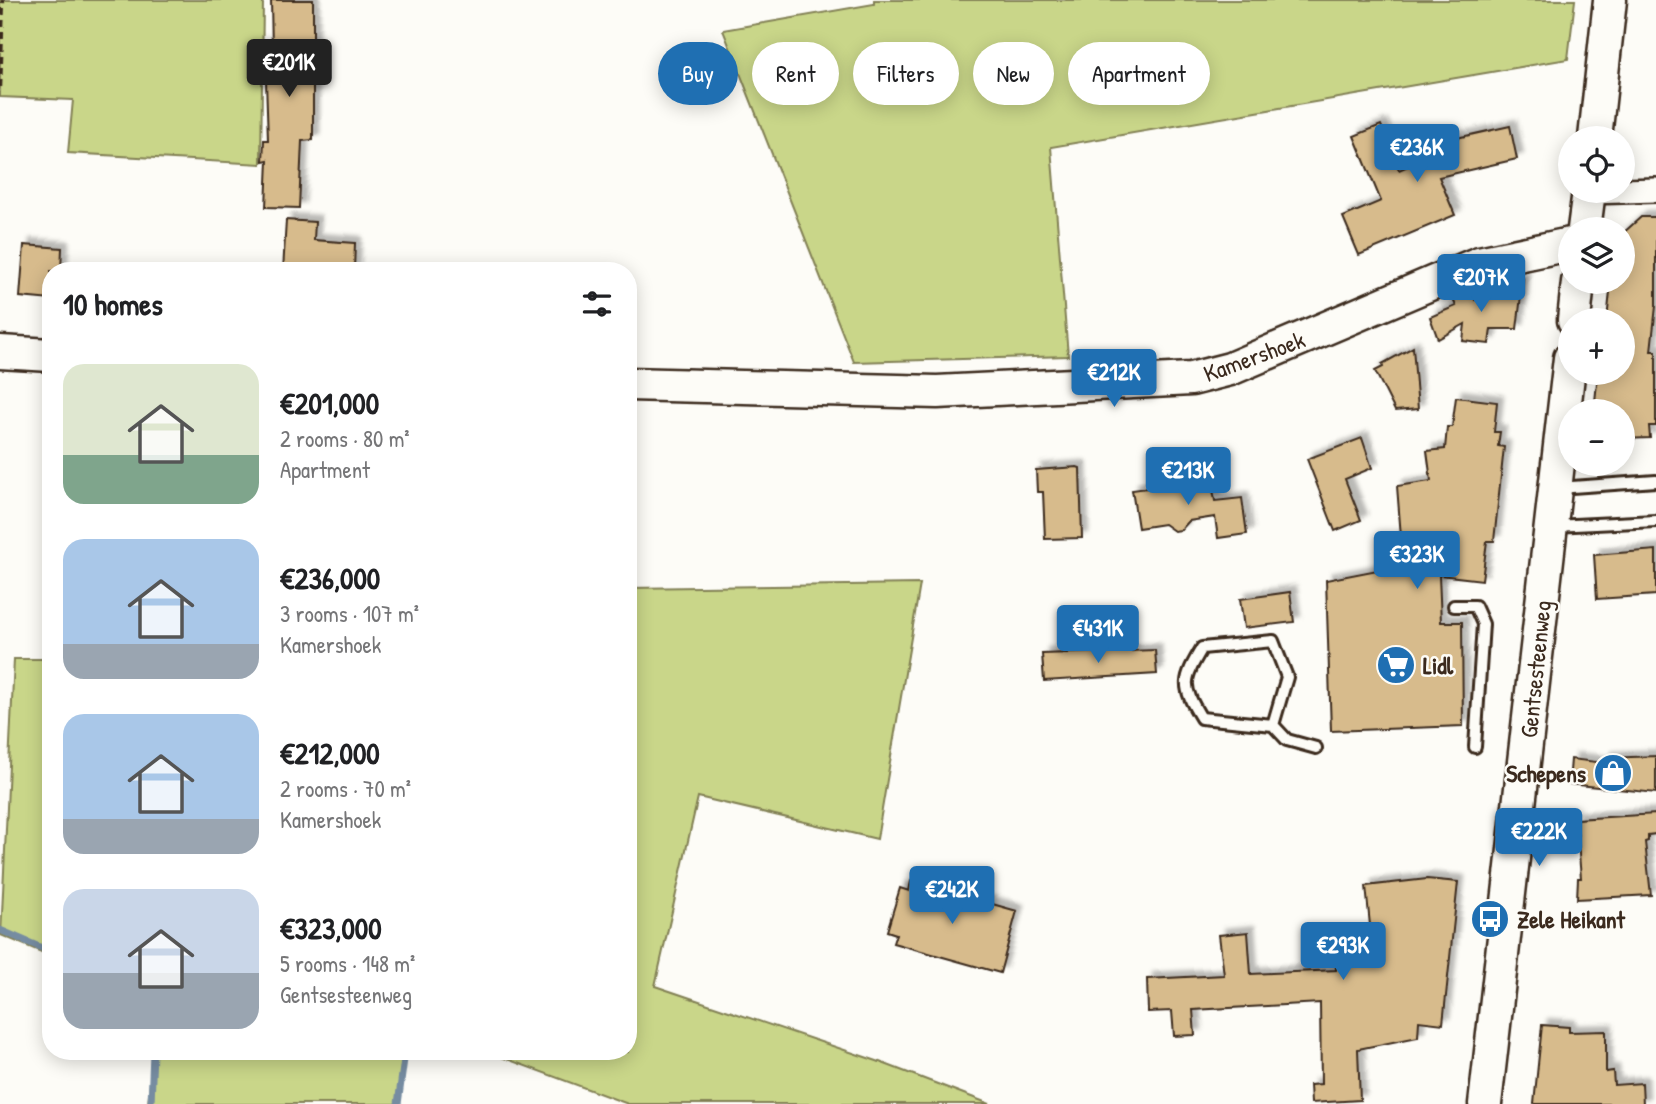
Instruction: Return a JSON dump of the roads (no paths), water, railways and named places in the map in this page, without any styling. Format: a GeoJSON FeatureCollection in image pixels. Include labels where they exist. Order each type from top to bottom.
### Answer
{"type":"FeatureCollection","features":[{"type":"Feature","properties":{"kind":"street"},"geometry":{"type":"LineString","coordinates":[[1596,126],[1610,0]]}},
{"type":"Feature","properties":{"kind":"street"},"geometry":{"type":"LineString","coordinates":[[1635,190],[1656,190]]}},
{"type":"Feature","properties":{"kind":"street","name":"Kamershoek"},"geometry":{"type":"LineString","coordinates":[[637,384],[936,392],[1191,379],[1230,369],[1479,263],[1558,247]]}},
{"type":"Feature","properties":{"kind":"street"},"geometry":{"type":"LineString","coordinates":[[0,352],[42,354]]}},
{"type":"Feature","properties":{"kind":"street","name":"Gentsesteenweg"},"geometry":{"type":"LineString","coordinates":[[1485,1104],[1567,385]]}},
{"type":"Feature","properties":{"kind":"lane"},"geometry":{"type":"LineString","coordinates":[[1555,488],[1656,481]]}},
{"type":"Feature","properties":{"kind":"lane"},"geometry":{"type":"LineString","coordinates":[[1551,526],[1656,521]]}},
{"type":"Feature","properties":{"kind":"lane"},"geometry":{"type":"LineString","coordinates":[[1454,606],[1475,606],[1483,624],[1475,747]]}},
{"type":"Feature","properties":{"kind":"lane"},"geometry":{"type":"LineString","coordinates":[[1273,725],[1287,677],[1273,641],[1202,648],[1186,675],[1186,693],[1201,718],[1273,725],[1287,740],[1316,748]]}},
{"type":"Feature","properties":{"kind":"waterway"},"geometry":{"type":"LineString","coordinates":[[0,930],[42,948]]}},
{"type":"Feature","properties":{"kind":"waterway"},"geometry":{"type":"LineString","coordinates":[[151,1104],[153,1060]]}},
{"type":"Feature","properties":{"kind":"waterway"},"geometry":{"type":"LineString","coordinates":[[398,1104],[404,1060]]}},
{"type":"Feature","properties":{"kind":"place","name":"Lidl"},"geometry":{"type":"Point","coordinates":[1396,665]}},
{"type":"Feature","properties":{"kind":"place","name":"Schepens"},"geometry":{"type":"Point","coordinates":[1613,773]}},
{"type":"Feature","properties":{"kind":"place","name":"Zele Heikant"},"geometry":{"type":"Point","coordinates":[1490,919]}}]}
